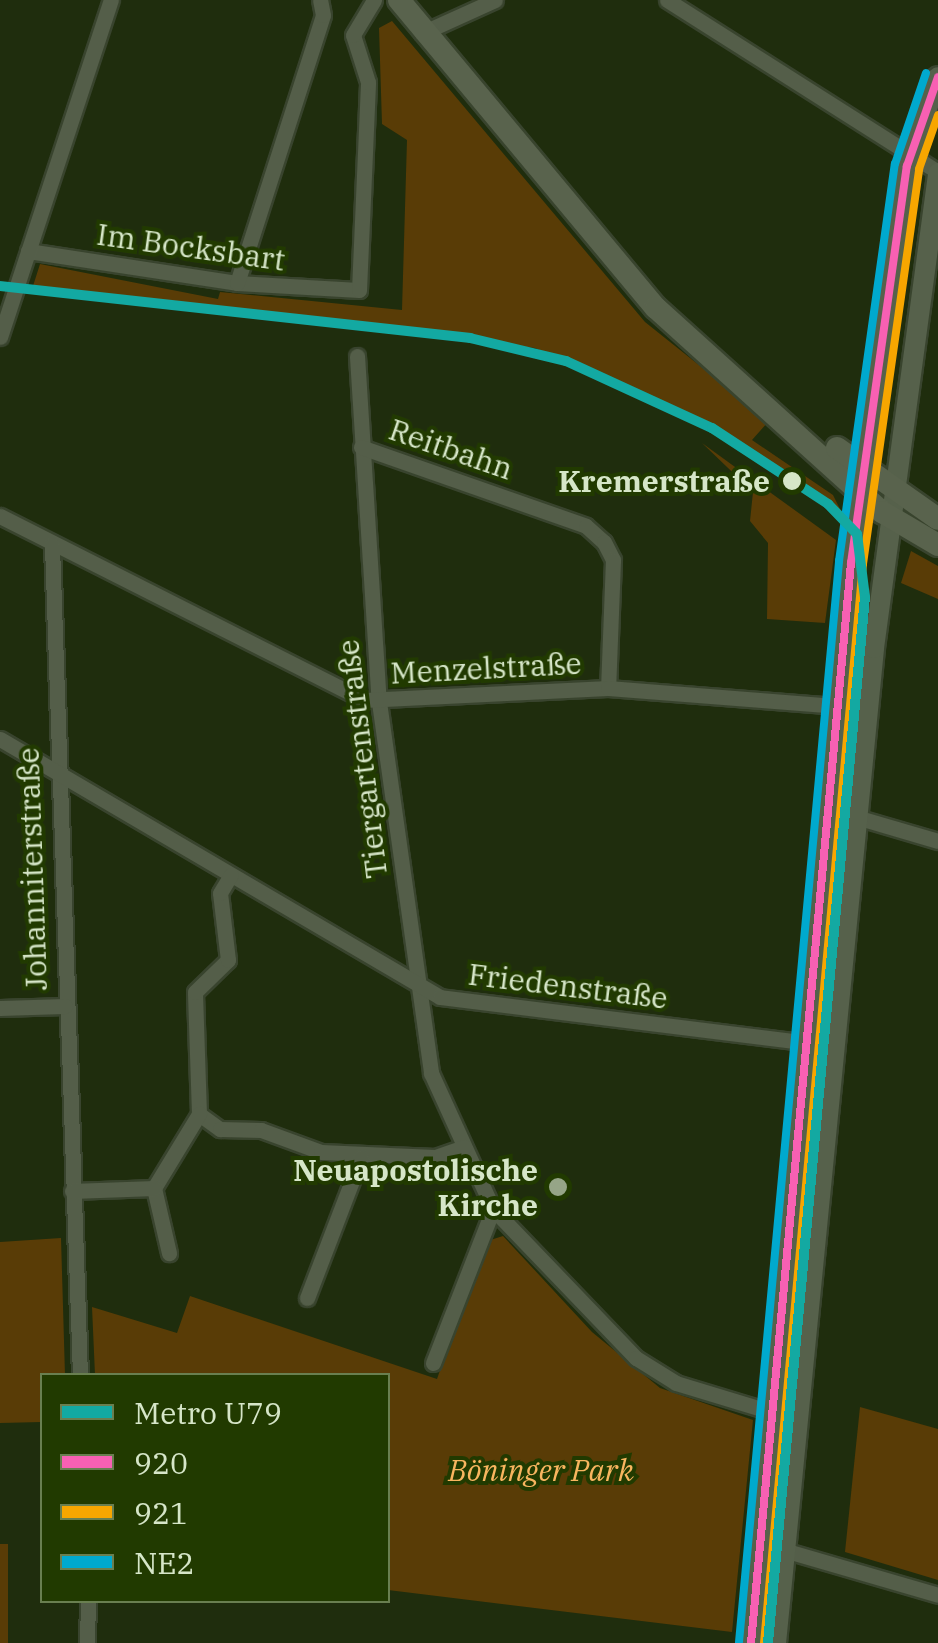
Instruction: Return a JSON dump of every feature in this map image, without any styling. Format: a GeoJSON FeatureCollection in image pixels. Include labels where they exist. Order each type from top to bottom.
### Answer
{"type":"FeatureCollection","features":[{"type":"Feature","properties":{"kind":"main road"},"geometry":{"type":"LineString","coordinates":[[399,0],[597,246],[712,359],[865,482],[894,521],[938,545]]}},
{"type":"Feature","properties":{"kind":"main road"},"geometry":{"type":"LineString","coordinates":[[751,1643],[811,1042],[838,706],[910,154],[938,77]]}},
{"type":"Feature","properties":{"kind":"main road"},"geometry":{"type":"LineString","coordinates":[[776,1643],[856,817],[938,173]]}},
{"type":"Feature","properties":{"kind":"main road"},"geometry":{"type":"LineString","coordinates":[[865,482],[897,492],[938,520]]}},
{"type":"Feature","properties":{"kind":"street"},"geometry":{"type":"LineString","coordinates":[[0,337],[111,0]]}},
{"type":"Feature","properties":{"kind":"street"},"geometry":{"type":"LineString","coordinates":[[237,283],[322,8],[354,21],[374,0]]}},
{"type":"Feature","properties":{"kind":"street"},"geometry":{"type":"LineString","coordinates":[[422,33],[495,0]]}},
{"type":"Feature","properties":{"kind":"street"},"geometry":{"type":"LineString","coordinates":[[667,0],[938,173]]}},
{"type":"Feature","properties":{"kind":"street","name":"Im Bocksbart"},"geometry":{"type":"LineString","coordinates":[[28,251],[237,283],[347,295],[363,282],[369,116],[354,21]]}},
{"type":"Feature","properties":{"kind":"street","name":"Tiergartenstraße"},"geometry":{"type":"LineString","coordinates":[[357,356],[379,702],[425,1055],[493,1208],[656,1373],[775,1412]]}},
{"type":"Feature","properties":{"kind":"street","name":"Reitbahn"},"geometry":{"type":"LineString","coordinates":[[360,447],[586,526],[604,542],[613,560],[608,688]]}},
{"type":"Feature","properties":{"kind":"street","name":"Menzelstraße"},"geometry":{"type":"LineString","coordinates":[[0,516],[350,696],[379,702],[608,688],[838,706]]}},
{"type":"Feature","properties":{"kind":"street","name":"Johanniterstraße"},"geometry":{"type":"LineString","coordinates":[[52,545],[56,772],[80,1373]]}},
{"type":"Feature","properties":{"kind":"street","name":"Friedenstraße"},"geometry":{"type":"LineString","coordinates":[[0,740],[418,986],[462,1003],[811,1042]]}},
{"type":"Feature","properties":{"kind":"street"},"geometry":{"type":"LineString","coordinates":[[856,817],[938,841]]}},
{"type":"Feature","properties":{"kind":"street"},"geometry":{"type":"LineString","coordinates":[[169,1253],[154,1188],[199,1114],[195,992],[228,960],[220,908],[231,875]]}},
{"type":"Feature","properties":{"kind":"street"},"geometry":{"type":"LineString","coordinates":[[0,1008],[65,1006]]}},
{"type":"Feature","properties":{"kind":"street"},"geometry":{"type":"LineString","coordinates":[[199,1114],[220,1128],[261,1130],[361,1157],[436,1158],[464,1147]]}},
{"type":"Feature","properties":{"kind":"street"},"geometry":{"type":"LineString","coordinates":[[307,1298],[361,1157]]}},
{"type":"Feature","properties":{"kind":"street"},"geometry":{"type":"LineString","coordinates":[[72,1191],[154,1188]]}},
{"type":"Feature","properties":{"kind":"street"},"geometry":{"type":"LineString","coordinates":[[433,1363],[493,1208]]}},
{"type":"Feature","properties":{"kind":"street"},"geometry":{"type":"LineString","coordinates":[[787,1551],[938,1595]]}},
{"type":"Feature","properties":{"kind":"street"},"geometry":{"type":"LineString","coordinates":[[87,1643],[88,1603]]}},
{"type":"Feature","properties":{"kind":"green space"},"geometry":{"type":"Polygon","coordinates":[[[392,21],[645,322],[769,421],[752,440],[833,495],[841,511],[715,425],[535,348],[33,286],[40,264],[218,299],[220,292],[402,310],[407,140],[382,124],[379,28],[392,21]]]}},
{"type":"Feature","properties":{"kind":"green space"},"geometry":{"type":"Polygon","coordinates":[[[702,443],[836,540],[825,623],[767,619],[768,543],[750,521],[753,492],[702,443]]]}},
{"type":"Feature","properties":{"kind":"green space"},"geometry":{"type":"Polygon","coordinates":[[[911,551],[938,566],[938,599],[901,583],[911,551]]]}},
{"type":"Feature","properties":{"kind":"green space","name":"Böninger Park"},"geometry":{"type":"Polygon","coordinates":[[[503,1236],[592,1332],[660,1388],[753,1420],[732,1632],[390,1590],[390,1373],[95,1373],[92,1307],[177,1333],[190,1296],[437,1379],[484,1242],[503,1236]]]}},
{"type":"Feature","properties":{"kind":"green space"},"geometry":{"type":"Polygon","coordinates":[[[61,1238],[65,1373],[40,1373],[40,1422],[0,1423],[0,1242],[61,1238]]]}},
{"type":"Feature","properties":{"kind":"green space"},"geometry":{"type":"Polygon","coordinates":[[[860,1407],[938,1429],[938,1580],[845,1552],[860,1407]]]}},
{"type":"Feature","properties":{"kind":"green space"},"geometry":{"type":"Polygon","coordinates":[[[0,1544],[8,1544],[8,1643],[0,1643],[0,1544]]]}},
{"type":"Feature","properties":{"kind":"metro line","name":"U79"},"geometry":{"type":"LineString","coordinates":[[0,286],[470,338],[566,361],[712,428],[828,504],[857,534],[865,597],[768,1643]]}},
{"type":"Feature","properties":{"kind":"transit line","name":"NE2"},"geometry":{"type":"LineString","coordinates":[[739,1642],[839,561],[895,164],[926,73]]}},
{"type":"Feature","properties":{"kind":"transit line","name":"920"},"geometry":{"type":"LineString","coordinates":[[751,1643],[851,563],[907,166],[938,77]]}},
{"type":"Feature","properties":{"kind":"transit line","name":"921"},"geometry":{"type":"LineString","coordinates":[[764,1643],[863,564],[919,169],[938,115]]}},
{"type":"Feature","properties":{"kind":"place","name":"Kremerstraße"},"geometry":{"type":"Point","coordinates":[792,481]}},
{"type":"Feature","properties":{"kind":"place","name":"Neuapostolische Kirche"},"geometry":{"type":"Point","coordinates":[558,1187]}}]}
